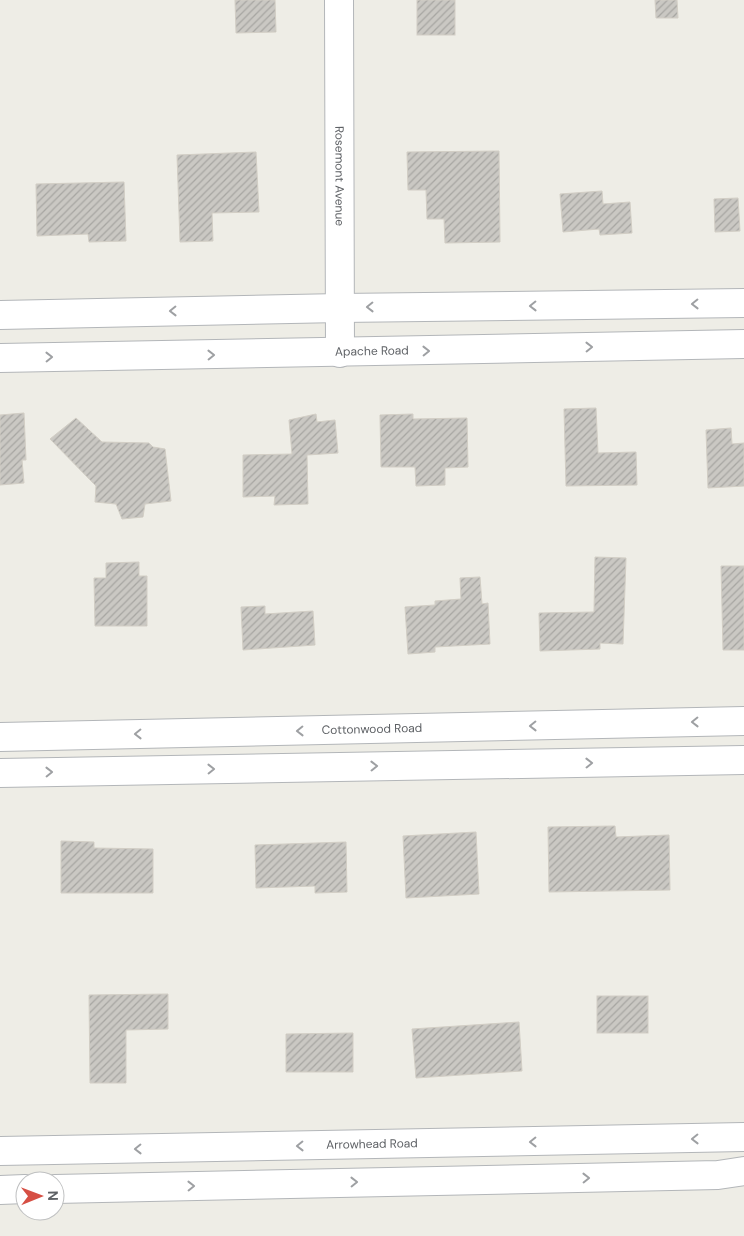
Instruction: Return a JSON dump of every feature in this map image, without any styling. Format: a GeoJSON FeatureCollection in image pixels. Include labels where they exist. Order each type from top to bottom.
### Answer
{"type":"FeatureCollection","features":[{"type":"Feature","properties":{"kind":"street","name":"Rosemont Avenue"},"geometry":{"type":"LineString","coordinates":[[339,0],[340,352]]}},
{"type":"Feature","properties":{"kind":"street"},"geometry":{"type":"LineString","coordinates":[[0,315],[340,308],[744,303]]}},
{"type":"Feature","properties":{"kind":"street","name":"Apache Road"},"geometry":{"type":"LineString","coordinates":[[0,358],[744,344]]}},
{"type":"Feature","properties":{"kind":"street","name":"Cottonwood Road"},"geometry":{"type":"LineString","coordinates":[[0,737],[744,721]]}},
{"type":"Feature","properties":{"kind":"street"},"geometry":{"type":"LineString","coordinates":[[0,773],[744,760]]}},
{"type":"Feature","properties":{"kind":"street","name":"Arrowhead Road"},"geometry":{"type":"LineString","coordinates":[[0,1151],[744,1137]]}},
{"type":"Feature","properties":{"kind":"street"},"geometry":{"type":"LineString","coordinates":[[65,1189],[718,1175],[744,1171]]}},
{"type":"Feature","properties":{"kind":"street"},"geometry":{"type":"LineString","coordinates":[[0,1190],[15,1189]]}},
{"type":"Feature","properties":{"kind":"building"},"geometry":{"type":"Polygon","coordinates":[[[235,0],[275,0],[276,32],[236,33],[235,0]]]}},
{"type":"Feature","properties":{"kind":"building"},"geometry":{"type":"Polygon","coordinates":[[[417,0],[455,0],[455,35],[417,35],[417,0]]]}},
{"type":"Feature","properties":{"kind":"building"},"geometry":{"type":"Polygon","coordinates":[[[655,0],[677,0],[678,18],[656,18],[655,0]]]}},
{"type":"Feature","properties":{"kind":"building"},"geometry":{"type":"Polygon","coordinates":[[[499,151],[500,242],[445,243],[444,219],[427,219],[426,190],[408,190],[407,152],[499,151]]]}},
{"type":"Feature","properties":{"kind":"building"},"geometry":{"type":"Polygon","coordinates":[[[256,152],[259,212],[212,213],[213,241],[180,242],[177,155],[256,152]]]}},
{"type":"Feature","properties":{"kind":"building"},"geometry":{"type":"Polygon","coordinates":[[[124,182],[126,241],[89,242],[88,234],[37,236],[36,184],[124,182]]]}},
{"type":"Feature","properties":{"kind":"building"},"geometry":{"type":"Polygon","coordinates":[[[602,191],[603,204],[630,202],[632,233],[600,235],[599,229],[563,232],[560,194],[602,191]]]}},
{"type":"Feature","properties":{"kind":"building"},"geometry":{"type":"Polygon","coordinates":[[[738,198],[740,231],[715,232],[714,199],[738,198]]]}},
{"type":"Feature","properties":{"kind":"building"},"geometry":{"type":"Polygon","coordinates":[[[596,408],[598,453],[636,452],[637,485],[566,486],[564,409],[596,408]]]}},
{"type":"Feature","properties":{"kind":"building"},"geometry":{"type":"Polygon","coordinates":[[[24,413],[26,460],[22,460],[24,483],[0,485],[0,415],[24,413]]]}},
{"type":"Feature","properties":{"kind":"building"},"geometry":{"type":"Polygon","coordinates":[[[316,414],[317,422],[335,420],[338,453],[307,455],[308,504],[274,505],[275,496],[243,497],[243,455],[292,454],[289,420],[316,414]]]}},
{"type":"Feature","properties":{"kind":"building"},"geometry":{"type":"Polygon","coordinates":[[[413,414],[413,419],[467,418],[468,467],[445,468],[445,485],[416,486],[415,467],[381,467],[380,415],[413,414]]]}},
{"type":"Feature","properties":{"kind":"building"},"geometry":{"type":"Polygon","coordinates":[[[76,418],[102,442],[149,443],[153,447],[165,449],[171,501],[145,504],[143,517],[122,519],[116,504],[95,502],[96,486],[50,439],[76,418]]]}},
{"type":"Feature","properties":{"kind":"building"},"geometry":{"type":"Polygon","coordinates":[[[731,428],[732,444],[744,443],[744,486],[708,488],[706,430],[731,428]]]}},
{"type":"Feature","properties":{"kind":"building"},"geometry":{"type":"Polygon","coordinates":[[[595,557],[626,558],[623,644],[600,643],[600,649],[540,651],[539,613],[594,612],[595,557]]]}},
{"type":"Feature","properties":{"kind":"building"},"geometry":{"type":"Polygon","coordinates":[[[139,562],[139,576],[147,576],[147,626],[95,626],[94,578],[106,578],[106,563],[139,562]]]}},
{"type":"Feature","properties":{"kind":"building"},"geometry":{"type":"Polygon","coordinates":[[[721,566],[744,566],[744,650],[723,650],[721,566]]]}},
{"type":"Feature","properties":{"kind":"building"},"geometry":{"type":"Polygon","coordinates":[[[480,577],[482,604],[488,603],[490,644],[435,647],[435,652],[408,654],[405,607],[435,605],[435,601],[461,599],[460,578],[480,577]]]}},
{"type":"Feature","properties":{"kind":"building"},"geometry":{"type":"Polygon","coordinates":[[[265,606],[265,614],[313,611],[315,645],[243,650],[241,607],[265,606]]]}},
{"type":"Feature","properties":{"kind":"building"},"geometry":{"type":"Polygon","coordinates":[[[615,826],[616,837],[669,835],[670,890],[549,892],[548,827],[615,826]]]}},
{"type":"Feature","properties":{"kind":"building"},"geometry":{"type":"Polygon","coordinates":[[[476,832],[479,894],[406,898],[403,836],[476,832]]]}},
{"type":"Feature","properties":{"kind":"building"},"geometry":{"type":"Polygon","coordinates":[[[61,841],[94,842],[94,848],[153,849],[153,893],[61,893],[61,841]]]}},
{"type":"Feature","properties":{"kind":"building"},"geometry":{"type":"Polygon","coordinates":[[[346,842],[347,892],[315,893],[315,886],[256,888],[255,845],[346,842]]]}},
{"type":"Feature","properties":{"kind":"building"},"geometry":{"type":"Polygon","coordinates":[[[168,994],[168,1029],[126,1030],[126,1083],[90,1083],[89,995],[168,994]]]}},
{"type":"Feature","properties":{"kind":"building"},"geometry":{"type":"Polygon","coordinates":[[[597,996],[648,996],[648,1033],[597,1033],[597,996]]]}},
{"type":"Feature","properties":{"kind":"building"},"geometry":{"type":"Polygon","coordinates":[[[519,1022],[522,1071],[416,1078],[412,1029],[519,1022]]]}},
{"type":"Feature","properties":{"kind":"building"},"geometry":{"type":"Polygon","coordinates":[[[353,1033],[353,1072],[286,1072],[286,1034],[353,1033]]]}}]}
